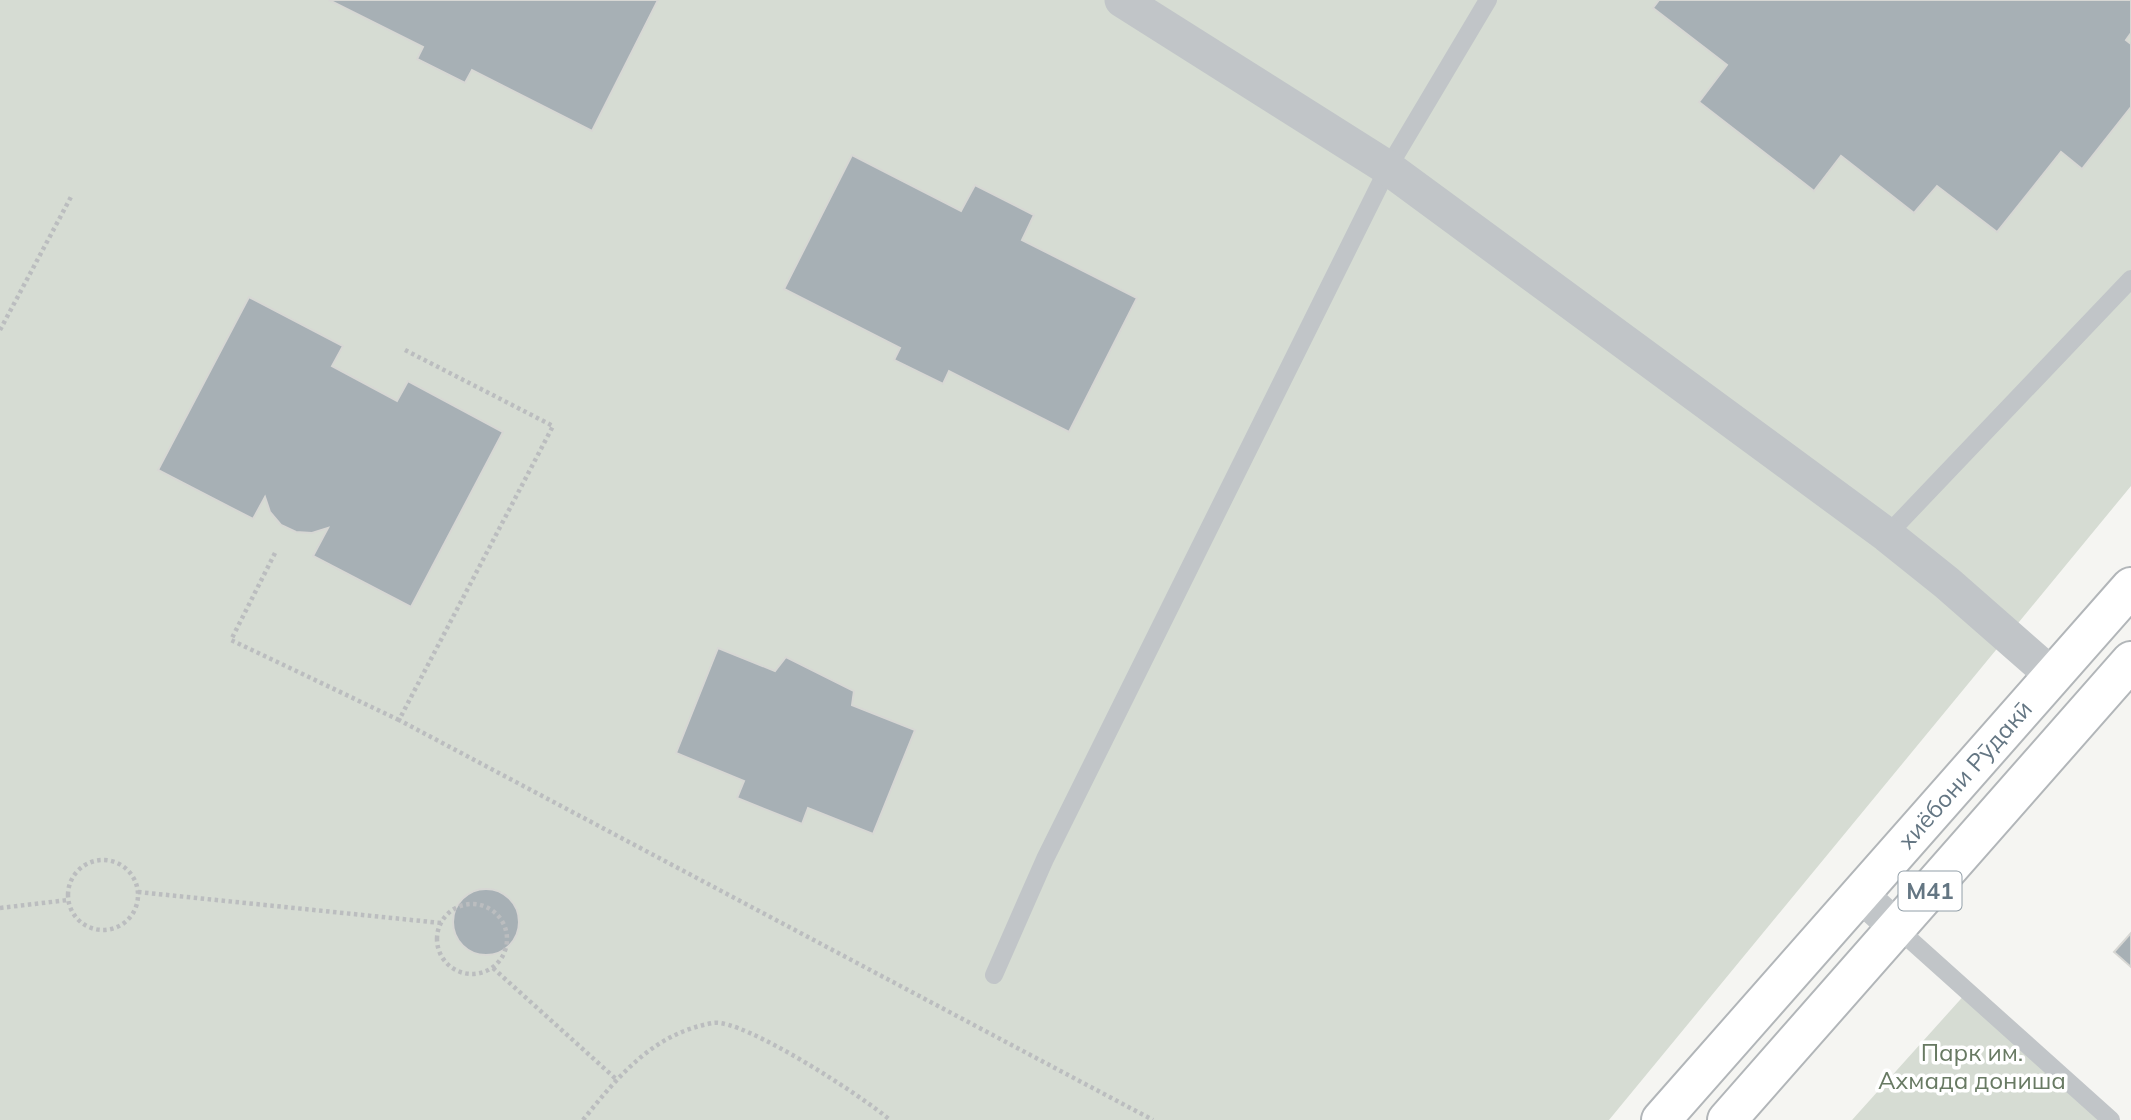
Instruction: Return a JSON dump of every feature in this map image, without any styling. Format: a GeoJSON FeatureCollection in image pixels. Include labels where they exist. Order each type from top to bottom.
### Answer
{"type":"FeatureCollection","features":[{"type":"Feature","properties":{"kind":"highway","name":"хиёбони Рӯдакӣ"},"geometry":{"type":"LineString","coordinates":[[1661,1120],[2131,587]]}},
{"type":"Feature","properties":{"kind":"highway","name":"M41"},"geometry":{"type":"LineString","coordinates":[[1727,1120],[2131,661]]}},
{"type":"Feature","properties":{"kind":"street"},"geometry":{"type":"LineString","coordinates":[[1122,0],[1388,168],[1887,536],[1947,583],[2053,676]]}},
{"type":"Feature","properties":{"kind":"street"},"geometry":{"type":"LineString","coordinates":[[1860,894],[1897,928]]}},
{"type":"Feature","properties":{"kind":"lane"},"geometry":{"type":"LineString","coordinates":[[994,975],[1045,859],[1388,168],[1488,0]]}},
{"type":"Feature","properties":{"kind":"lane"},"geometry":{"type":"LineString","coordinates":[[1887,536],[2131,279]]}},
{"type":"Feature","properties":{"kind":"lane"},"geometry":{"type":"LineString","coordinates":[[1897,928],[2112,1120]]}},
{"type":"Feature","properties":{"kind":"path"},"geometry":{"type":"LineString","coordinates":[[0,330],[72,195]]}},
{"type":"Feature","properties":{"kind":"path"},"geometry":{"type":"LineString","coordinates":[[399,720],[553,426],[405,350]]}},
{"type":"Feature","properties":{"kind":"path"},"geometry":{"type":"LineString","coordinates":[[275,554],[231,640],[399,720],[1153,1120]]}},
{"type":"Feature","properties":{"kind":"path"},"geometry":{"type":"LineString","coordinates":[[99,860],[110,861],[129,872],[138,892],[132,915],[113,929],[89,928],[80,921],[68,900],[72,879],[88,863],[99,860]]}},
{"type":"Feature","properties":{"kind":"path"},"geometry":{"type":"LineString","coordinates":[[138,892],[441,923]]}},
{"type":"Feature","properties":{"kind":"path"},"geometry":{"type":"LineString","coordinates":[[0,908],[68,900]]}},
{"type":"Feature","properties":{"kind":"path"},"geometry":{"type":"LineString","coordinates":[[480,905],[499,917],[507,938],[501,960],[493,968],[471,974],[450,965],[438,945],[441,923],[457,907],[480,905]]}},
{"type":"Feature","properties":{"kind":"path"},"geometry":{"type":"LineString","coordinates":[[493,968],[616,1080]]}},
{"type":"Feature","properties":{"kind":"path"},"geometry":{"type":"LineString","coordinates":[[583,1120],[616,1080],[667,1036],[716,1022],[777,1046],[864,1098],[890,1120]]}},
{"type":"Feature","properties":{"kind":"green space"},"geometry":{"type":"Polygon","coordinates":[[[0,0],[2131,0],[2131,486],[1609,1120],[0,1120],[0,0]]]}},
{"type":"Feature","properties":{"kind":"green space","name":"Парк им. Ахмада дониша"},"geometry":{"type":"Polygon","coordinates":[[[1968,991],[2111,1120],[1852,1120],[1968,991]]]}},
{"type":"Feature","properties":{"kind":"building"},"geometry":{"type":"Polygon","coordinates":[[[329,0],[658,0],[592,131],[472,70],[465,83],[417,59],[423,47],[329,0]]]}},
{"type":"Feature","properties":{"kind":"building"},"geometry":{"type":"Polygon","coordinates":[[[1659,0],[2131,0],[2131,33],[2126,40],[2131,44],[2131,107],[2082,169],[2061,152],[1997,232],[1937,186],[1914,213],[1841,156],[1814,191],[1699,102],[1727,65],[1653,8],[1659,0]]]}},
{"type":"Feature","properties":{"kind":"building"},"geometry":{"type":"Polygon","coordinates":[[[852,155],[961,211],[975,185],[1034,215],[1022,240],[1137,298],[1069,432],[949,371],[943,384],[894,360],[900,348],[784,289],[852,155]]]}},
{"type":"Feature","properties":{"kind":"building"},"geometry":{"type":"Polygon","coordinates":[[[249,297],[343,346],[332,366],[397,401],[408,381],[503,432],[411,607],[313,556],[328,528],[312,533],[296,532],[281,525],[270,512],[265,497],[253,519],[158,470],[249,297]]]}},
{"type":"Feature","properties":{"kind":"building"},"geometry":{"type":"Polygon","coordinates":[[[718,648],[775,671],[786,657],[854,691],[852,705],[915,730],[873,834],[808,808],[802,824],[737,798],[744,781],[676,753],[718,648]]]}},
{"type":"Feature","properties":{"kind":"building"},"geometry":{"type":"Polygon","coordinates":[[[486,889],[509,899],[519,922],[509,945],[486,955],[463,945],[453,922],[463,899],[486,889]]]}},
{"type":"Feature","properties":{"kind":"building"},"geometry":{"type":"Polygon","coordinates":[[[2131,933],[2131,967],[2114,952],[2131,933]]]}}]}
